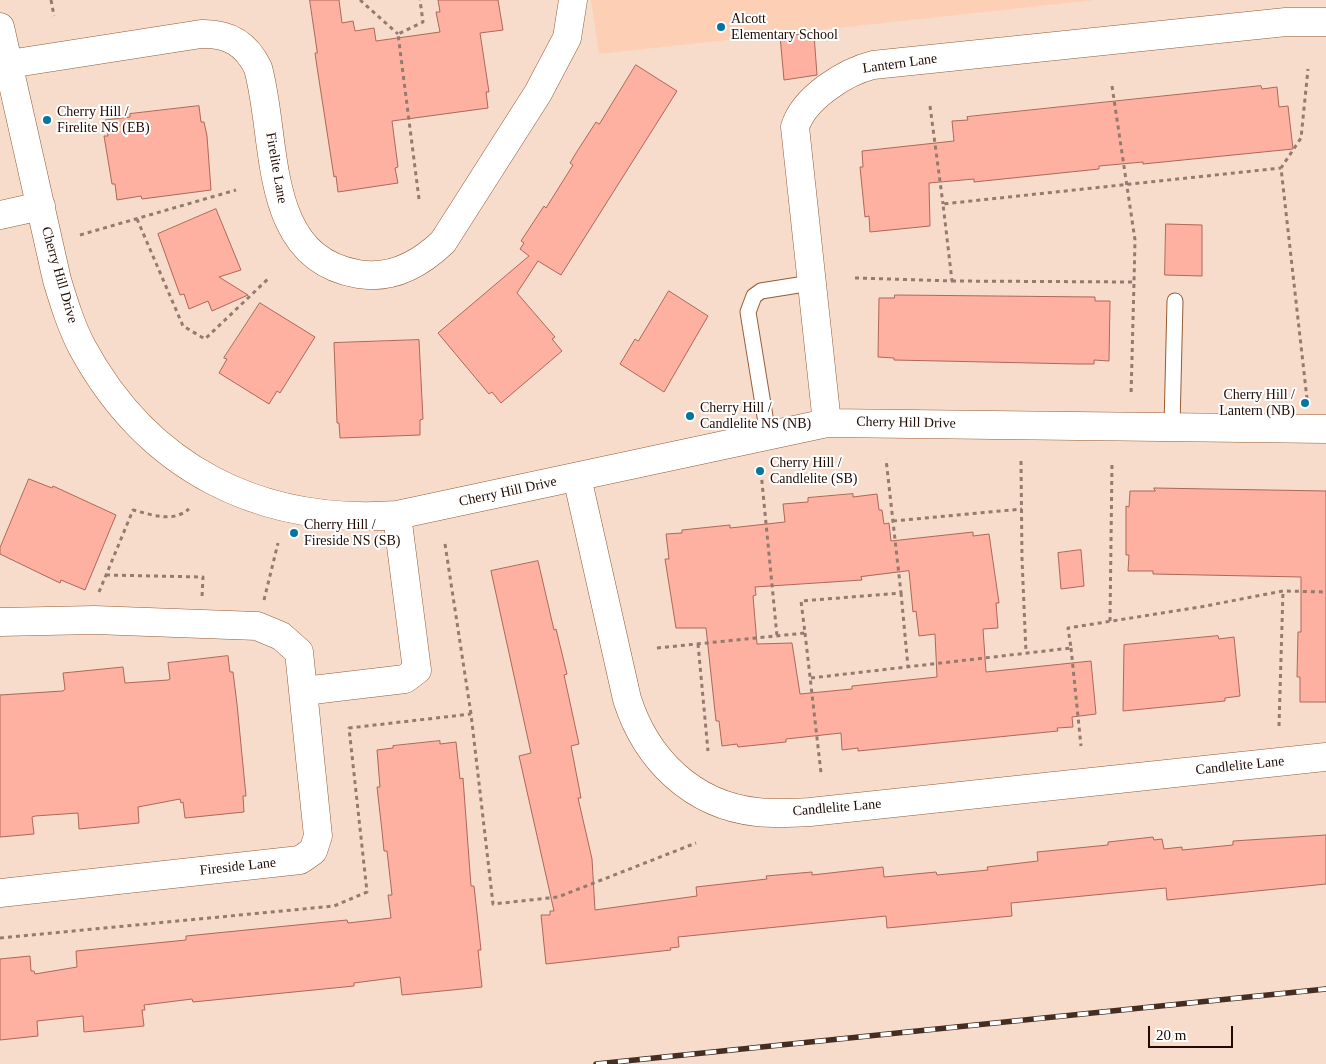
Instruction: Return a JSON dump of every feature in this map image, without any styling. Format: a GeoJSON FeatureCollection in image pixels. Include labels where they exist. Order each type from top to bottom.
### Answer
{"type":"FeatureCollection","features":[{"type":"Feature","properties":{"kind":"street","name":"Firelite Lane"},"geometry":{"type":"LineString","coordinates":[[8,64],[201,34],[216,34],[238,42],[253,57],[261,79],[281,201],[290,227],[308,249],[335,268],[365,275],[387,274],[410,268],[444,242],[538,93],[567,38],[573,0]]}},
{"type":"Feature","properties":{"kind":"street","name":"Lantern Lane"},"geometry":{"type":"LineString","coordinates":[[826,423],[796,127],[803,110],[848,74],[861,68],[883,64],[1286,22],[1326,22]]}},
{"type":"Feature","properties":{"kind":"street","name":"Cherry Hill Drive"},"geometry":{"type":"LineString","coordinates":[[0,27],[58,280],[68,314],[81,346],[112,394],[150,436],[205,476],[228,488],[276,506],[335,516],[397,515],[826,423],[1326,429]]}},
{"type":"Feature","properties":{"kind":"street"},"geometry":{"type":"LineString","coordinates":[[0,215],[40,206]]}},
{"type":"Feature","properties":{"kind":"street","name":"Candlelite Lane"},"geometry":{"type":"LineString","coordinates":[[577,477],[628,699],[638,730],[656,757],[677,778],[707,798],[724,805],[758,812],[810,812],[1326,757]]}},
{"type":"Feature","properties":{"kind":"street"},"geometry":{"type":"LineString","coordinates":[[304,691],[405,679],[416,670],[397,515]]}},
{"type":"Feature","properties":{"kind":"street","name":"Fireside Lane"},"geometry":{"type":"LineString","coordinates":[[0,622],[86,620],[257,626],[281,636],[300,652],[318,836],[317,844],[308,857],[300,860],[0,893]]}},
{"type":"Feature","properties":{"kind":"lane"},"geometry":{"type":"LineString","coordinates":[[768,435],[748,312],[750,303],[761,291],[811,283]]}},
{"type":"Feature","properties":{"kind":"lane"},"geometry":{"type":"LineString","coordinates":[[1172,426],[1175,301]]}},
{"type":"Feature","properties":{"kind":"path"},"geometry":{"type":"LineString","coordinates":[[51,0],[54,16]]}},
{"type":"Feature","properties":{"kind":"path"},"geometry":{"type":"LineString","coordinates":[[360,0],[398,34],[419,199]]}},
{"type":"Feature","properties":{"kind":"path"},"geometry":{"type":"LineString","coordinates":[[398,34],[423,22],[420,0]]}},
{"type":"Feature","properties":{"kind":"path"},"geometry":{"type":"LineString","coordinates":[[1307,399],[1281,168],[1301,138],[1308,69]]}},
{"type":"Feature","properties":{"kind":"path"},"geometry":{"type":"LineString","coordinates":[[1112,86],[1135,240],[1132,396]]}},
{"type":"Feature","properties":{"kind":"path"},"geometry":{"type":"LineString","coordinates":[[930,106],[952,281]]}},
{"type":"Feature","properties":{"kind":"path"},"geometry":{"type":"LineString","coordinates":[[943,204],[1281,168]]}},
{"type":"Feature","properties":{"kind":"path"},"geometry":{"type":"LineString","coordinates":[[80,235],[236,190]]}},
{"type":"Feature","properties":{"kind":"path"},"geometry":{"type":"LineString","coordinates":[[137,218],[183,326],[205,339],[269,278]]}},
{"type":"Feature","properties":{"kind":"path"},"geometry":{"type":"LineString","coordinates":[[854,278],[952,281],[1134,282]]}},
{"type":"Feature","properties":{"kind":"path"},"geometry":{"type":"LineString","coordinates":[[886,459],[908,667]]}},
{"type":"Feature","properties":{"kind":"path"},"geometry":{"type":"LineString","coordinates":[[1021,461],[1026,653]]}},
{"type":"Feature","properties":{"kind":"path"},"geometry":{"type":"LineString","coordinates":[[1110,621],[1112,463]]}},
{"type":"Feature","properties":{"kind":"path"},"geometry":{"type":"LineString","coordinates":[[761,472],[777,636]]}},
{"type":"Feature","properties":{"kind":"path"},"geometry":{"type":"LineString","coordinates":[[893,521],[1022,508]]}},
{"type":"Feature","properties":{"kind":"path"},"geometry":{"type":"LineString","coordinates":[[96,598],[133,510],[165,517],[181,516],[189,509]]}},
{"type":"Feature","properties":{"kind":"path"},"geometry":{"type":"LineString","coordinates":[[263,604],[278,543]]}},
{"type":"Feature","properties":{"kind":"path"},"geometry":{"type":"LineString","coordinates":[[445,544],[471,714],[493,904],[558,897],[696,843]]}},
{"type":"Feature","properties":{"kind":"path"},"geometry":{"type":"LineString","coordinates":[[106,575],[203,577],[202,601]]}},
{"type":"Feature","properties":{"kind":"path"},"geometry":{"type":"LineString","coordinates":[[1279,726],[1282,591]]}},
{"type":"Feature","properties":{"kind":"path"},"geometry":{"type":"LineString","coordinates":[[1081,746],[1072,648],[1068,628],[1282,591],[1326,592]]}},
{"type":"Feature","properties":{"kind":"path"},"geometry":{"type":"LineString","coordinates":[[821,773],[801,601],[901,593]]}},
{"type":"Feature","properties":{"kind":"path"},"geometry":{"type":"LineString","coordinates":[[657,648],[805,633]]}},
{"type":"Feature","properties":{"kind":"path"},"geometry":{"type":"LineString","coordinates":[[698,644],[708,751]]}},
{"type":"Feature","properties":{"kind":"path"},"geometry":{"type":"LineString","coordinates":[[810,678],[1072,648]]}},
{"type":"Feature","properties":{"kind":"shaded area","name":"Alcott Elementary School"},"geometry":{"type":"Polygon","coordinates":[[[591,0],[1095,0],[599,54],[591,0]]]}},
{"type":"Feature","properties":{"kind":"building"},"geometry":{"type":"Polygon","coordinates":[[[310,0],[339,0],[342,23],[353,21],[355,31],[374,28],[376,41],[440,32],[436,12],[440,12],[438,0],[498,0],[503,30],[480,33],[489,92],[486,92],[488,108],[392,121],[398,167],[395,168],[398,183],[338,192],[317,67],[310,0]]]}},
{"type":"Feature","properties":{"kind":"building"},"geometry":{"type":"Polygon","coordinates":[[[814,34],[817,75],[784,80],[780,36],[814,34]]]}},
{"type":"Feature","properties":{"kind":"building"},"geometry":{"type":"Polygon","coordinates":[[[636,65],[677,91],[561,275],[538,261],[517,293],[555,337],[552,339],[562,351],[501,403],[492,392],[489,394],[438,333],[529,256],[520,249],[524,243],[521,241],[544,206],[546,208],[573,165],[570,163],[576,153],[596,122],[599,124],[636,65]]]}},
{"type":"Feature","properties":{"kind":"building"},"geometry":{"type":"Polygon","coordinates":[[[1261,86],[1262,89],[1277,87],[1279,107],[1288,106],[1293,149],[1143,164],[1143,162],[1099,166],[1099,169],[974,182],[974,179],[929,183],[930,226],[870,232],[869,216],[865,217],[860,167],[863,167],[862,151],[954,141],[952,121],[968,120],[967,117],[1261,86]]]}},
{"type":"Feature","properties":{"kind":"building"},"geometry":{"type":"Polygon","coordinates":[[[199,106],[201,122],[204,122],[207,136],[211,190],[142,199],[141,196],[117,200],[115,184],[112,184],[104,136],[108,136],[105,120],[130,117],[130,114],[199,106]]]}},
{"type":"Feature","properties":{"kind":"building"},"geometry":{"type":"Polygon","coordinates":[[[216,209],[241,270],[219,277],[248,295],[212,311],[208,301],[189,309],[184,294],[180,295],[158,234],[216,209]]]}},
{"type":"Feature","properties":{"kind":"building"},"geometry":{"type":"Polygon","coordinates":[[[1166,224],[1202,225],[1202,276],[1165,275],[1166,224]]]}},
{"type":"Feature","properties":{"kind":"building"},"geometry":{"type":"Polygon","coordinates":[[[669,291],[708,316],[664,392],[620,364],[635,339],[638,341],[669,291]]]}},
{"type":"Feature","properties":{"kind":"building"},"geometry":{"type":"Polygon","coordinates":[[[895,295],[1095,297],[1095,301],[1110,301],[1109,361],[1094,360],[1094,364],[1078,364],[894,360],[894,358],[878,357],[879,298],[894,298],[895,295]]]}},
{"type":"Feature","properties":{"kind":"building"},"geometry":{"type":"Polygon","coordinates":[[[260,303],[315,337],[280,393],[277,391],[269,404],[219,373],[227,359],[224,358],[260,303]]]}},
{"type":"Feature","properties":{"kind":"building"},"geometry":{"type":"Polygon","coordinates":[[[419,340],[423,419],[420,420],[420,435],[340,438],[339,423],[337,423],[334,343],[419,340]]]}},
{"type":"Feature","properties":{"kind":"building"},"geometry":{"type":"Polygon","coordinates":[[[29,479],[52,488],[53,486],[116,515],[85,590],[61,580],[60,583],[0,554],[0,548],[29,479]]]}},
{"type":"Feature","properties":{"kind":"building"},"geometry":{"type":"Polygon","coordinates":[[[1154,488],[1326,491],[1326,702],[1300,702],[1300,677],[1297,677],[1298,632],[1301,632],[1301,577],[1153,574],[1153,571],[1128,571],[1129,555],[1126,555],[1126,506],[1129,507],[1130,491],[1155,491],[1154,488]]]}},
{"type":"Feature","properties":{"kind":"building"},"geometry":{"type":"Polygon","coordinates":[[[853,494],[853,497],[877,494],[879,510],[882,510],[884,524],[889,523],[891,541],[973,532],[973,536],[989,534],[999,603],[996,603],[998,628],[983,629],[986,672],[1091,661],[1096,714],[1072,717],[1073,727],[1057,728],[1058,731],[858,751],[858,748],[842,750],[841,733],[786,739],[786,742],[738,747],[737,744],[722,746],[719,721],[716,721],[706,628],[676,628],[665,559],[669,559],[666,534],[682,533],[682,530],[730,525],[730,528],[785,522],[783,504],[808,502],[808,498],[853,494]],[[909,571],[861,577],[862,580],[755,587],[756,595],[753,596],[757,644],[792,643],[800,694],[852,689],[852,686],[937,677],[935,634],[919,636],[916,611],[913,612],[909,571]]]}},
{"type":"Feature","properties":{"kind":"building"},"geometry":{"type":"Polygon","coordinates":[[[1081,550],[1084,586],[1061,589],[1058,553],[1081,550]]]}},
{"type":"Feature","properties":{"kind":"building"},"geometry":{"type":"Polygon","coordinates":[[[538,561],[554,630],[556,629],[567,674],[564,675],[579,744],[571,746],[581,798],[578,798],[592,859],[595,910],[697,896],[696,887],[767,879],[766,876],[812,872],[812,875],[883,867],[884,877],[936,872],[937,875],[988,870],[987,867],[1038,861],[1037,852],[1108,845],[1108,842],[1153,837],[1154,840],[1162,839],[1164,849],[1182,847],[1182,850],[1233,845],[1233,841],[1326,835],[1326,884],[1167,900],[1166,888],[1011,903],[1012,916],[887,928],[886,916],[678,937],[679,947],[670,948],[671,950],[546,964],[541,915],[550,915],[550,911],[554,911],[519,756],[531,753],[491,571],[538,561]]]}},
{"type":"Feature","properties":{"kind":"building"},"geometry":{"type":"Polygon","coordinates":[[[1218,636],[1219,639],[1234,637],[1240,696],[1225,698],[1225,701],[1123,711],[1124,645],[1218,636]]]}},
{"type":"Feature","properties":{"kind":"building"},"geometry":{"type":"Polygon","coordinates":[[[228,656],[230,672],[233,672],[237,704],[246,796],[243,796],[244,812],[185,818],[183,802],[181,803],[180,799],[138,807],[139,823],[79,829],[78,813],[35,816],[32,817],[34,834],[0,837],[0,695],[63,691],[65,689],[63,673],[123,667],[125,683],[168,680],[170,679],[168,663],[228,656]]]}},
{"type":"Feature","properties":{"kind":"building"},"geometry":{"type":"Polygon","coordinates":[[[440,741],[440,744],[456,742],[460,779],[463,778],[471,886],[474,886],[481,950],[478,950],[482,987],[402,995],[400,977],[354,983],[354,986],[193,1002],[192,999],[144,1005],[145,1010],[142,1010],[144,1026],[84,1032],[83,1016],[37,1021],[38,1036],[0,1040],[0,959],[30,956],[31,971],[34,971],[35,974],[77,967],[76,951],[186,940],[186,936],[347,920],[348,923],[391,918],[388,895],[392,895],[387,851],[384,851],[377,787],[380,787],[377,750],[393,748],[393,746],[440,741]]]}},
{"type":"Feature","properties":{"kind":"railway"},"geometry":{"type":"LineString","coordinates":[[596,1064],[1326,989]]}},
{"type":"Feature","properties":{"kind":"place","name":"Alcott Elementary School"},"geometry":{"type":"Point","coordinates":[721,27]}},
{"type":"Feature","properties":{"kind":"place","name":"Cherry Hill / Firelite NS (EB)"},"geometry":{"type":"Point","coordinates":[47,120]}},
{"type":"Feature","properties":{"kind":"place","name":"Cherry Hill / Lantern (NB)"},"geometry":{"type":"Point","coordinates":[1305,403]}},
{"type":"Feature","properties":{"kind":"place","name":"Cherry Hill / Candlelite NS (NB)"},"geometry":{"type":"Point","coordinates":[690,416]}},
{"type":"Feature","properties":{"kind":"place","name":"Cherry Hill / Candlelite (SB)"},"geometry":{"type":"Point","coordinates":[760,471]}},
{"type":"Feature","properties":{"kind":"place","name":"Cherry Hill / Fireside NS (SB)"},"geometry":{"type":"Point","coordinates":[294,533]}}]}
